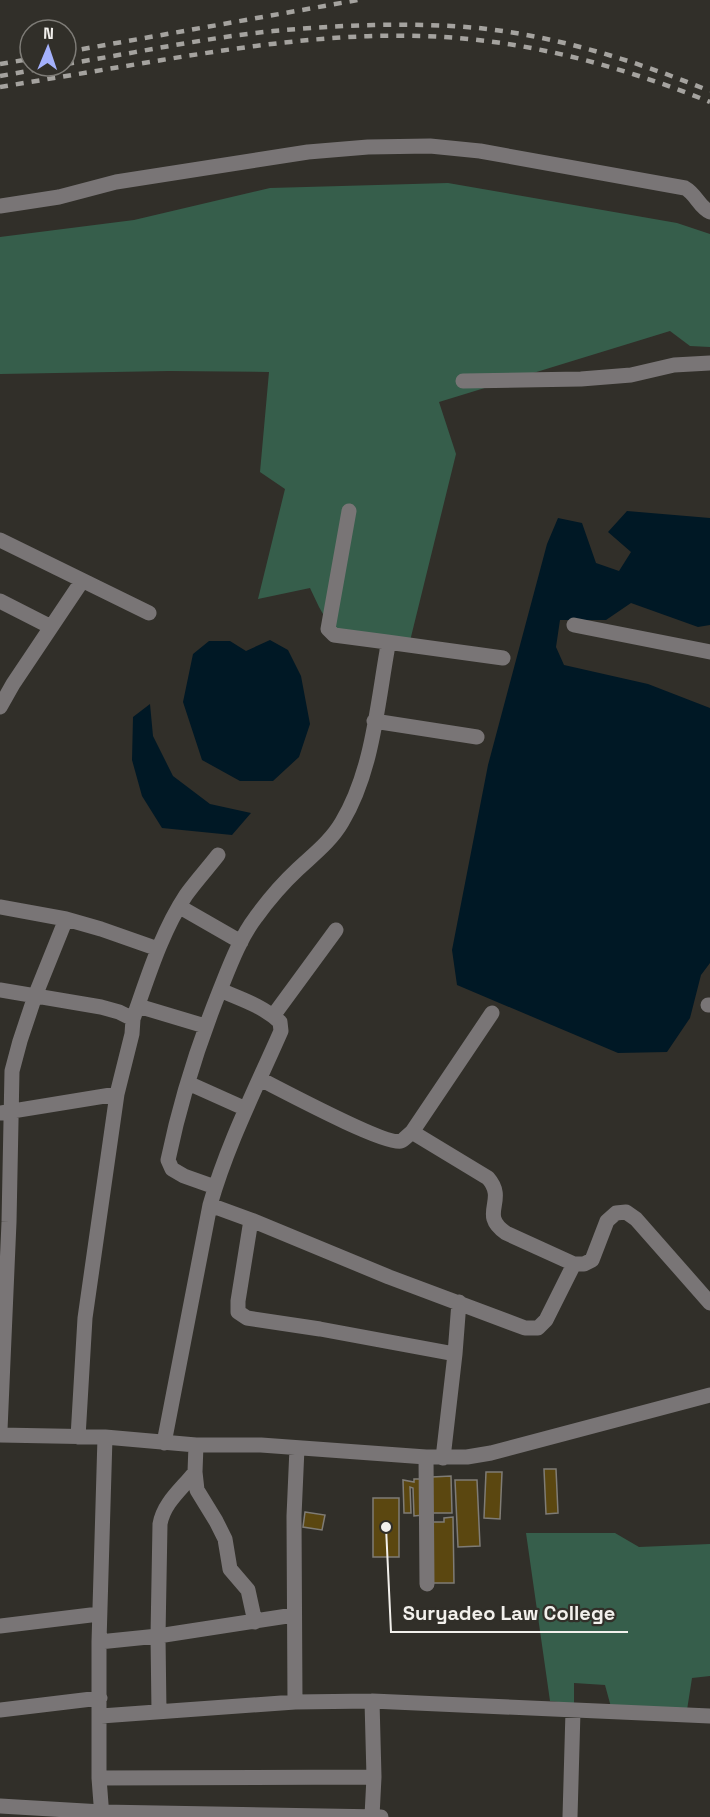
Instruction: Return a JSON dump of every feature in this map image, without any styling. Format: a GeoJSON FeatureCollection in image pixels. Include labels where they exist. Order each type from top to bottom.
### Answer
{"type":"FeatureCollection","features":[{"type":"Feature","properties":{"kind":"street"},"geometry":{"type":"LineString","coordinates":[[0,206],[59,197],[116,182],[308,152],[368,147],[430,146],[520,157],[685,188],[691,192],[701,206],[710,212]]}},
{"type":"Feature","properties":{"kind":"street"},"geometry":{"type":"LineString","coordinates":[[463,381],[581,379],[632,375],[674,365],[710,363]]}},
{"type":"Feature","properties":{"kind":"street"},"geometry":{"type":"LineString","coordinates":[[349,511],[328,629],[334,635],[503,658]]}},
{"type":"Feature","properties":{"kind":"street"},"geometry":{"type":"LineString","coordinates":[[0,540],[149,613]]}},
{"type":"Feature","properties":{"kind":"street"},"geometry":{"type":"LineString","coordinates":[[0,707],[82,580]]}},
{"type":"Feature","properties":{"kind":"street"},"geometry":{"type":"LineString","coordinates":[[0,601],[51,627]]}},
{"type":"Feature","properties":{"kind":"street"},"geometry":{"type":"LineString","coordinates":[[574,626],[710,652]]}},
{"type":"Feature","properties":{"kind":"street"},"geometry":{"type":"LineString","coordinates":[[215,1187],[183,1176],[172,1169],[168,1160],[205,1026],[230,963],[254,919],[271,897],[325,845],[341,824],[353,799],[363,773],[387,642]]}},
{"type":"Feature","properties":{"kind":"street"},"geometry":{"type":"LineString","coordinates":[[374,721],[477,737]]}},
{"type":"Feature","properties":{"kind":"street"},"geometry":{"type":"LineString","coordinates":[[78,1437],[86,1318],[117,1094],[135,1012],[158,949],[180,907],[218,855]]}},
{"type":"Feature","properties":{"kind":"street"},"geometry":{"type":"LineString","coordinates":[[0,907],[66,919],[158,949]]}},
{"type":"Feature","properties":{"kind":"street"},"geometry":{"type":"LineString","coordinates":[[180,907],[241,942]]}},
{"type":"Feature","properties":{"kind":"street"},"geometry":{"type":"LineString","coordinates":[[0,1430],[9,1222],[6,1112],[15,1058],[35,996],[66,919]]}},
{"type":"Feature","properties":{"kind":"street"},"geometry":{"type":"LineString","coordinates":[[273,1016],[336,930]]}},
{"type":"Feature","properties":{"kind":"street"},"geometry":{"type":"LineString","coordinates":[[0,990],[205,1026]]}},
{"type":"Feature","properties":{"kind":"street"},"geometry":{"type":"LineString","coordinates":[[164,1443],[215,1187],[280,1031],[280,1023],[273,1016],[254,1004],[220,990]]}},
{"type":"Feature","properties":{"kind":"street"},"geometry":{"type":"LineString","coordinates":[[260,1079],[381,1138],[401,1141],[412,1132],[492,1013]]}},
{"type":"Feature","properties":{"kind":"street"},"geometry":{"type":"LineString","coordinates":[[188,1083],[246,1109]]}},
{"type":"Feature","properties":{"kind":"street"},"geometry":{"type":"LineString","coordinates":[[6,1112],[117,1094]]}},
{"type":"Feature","properties":{"kind":"street"},"geometry":{"type":"LineString","coordinates":[[412,1132],[488,1178],[496,1192],[493,1219],[496,1226],[506,1233],[574,1264],[584,1264],[592,1260],[608,1221],[616,1213],[626,1212],[636,1219],[710,1303]]}},
{"type":"Feature","properties":{"kind":"street"},"geometry":{"type":"LineString","coordinates":[[210,1205],[388,1277],[525,1328],[538,1328],[546,1320],[574,1264]]}},
{"type":"Feature","properties":{"kind":"street"},"geometry":{"type":"LineString","coordinates":[[250,1220],[238,1301],[238,1311],[247,1318],[455,1354]]}},
{"type":"Feature","properties":{"kind":"street"},"geometry":{"type":"LineString","coordinates":[[443,1458],[459,1302]]}},
{"type":"Feature","properties":{"kind":"street"},"geometry":{"type":"LineString","coordinates":[[0,1435],[105,1437],[164,1443],[261,1445],[443,1458],[467,1457],[491,1453],[710,1395]]}},
{"type":"Feature","properties":{"kind":"street"},"geometry":{"type":"LineString","coordinates":[[102,1814],[99,1778],[99,1614],[105,1437]]}},
{"type":"Feature","properties":{"kind":"street"},"geometry":{"type":"LineString","coordinates":[[196,1444],[195,1472],[198,1490],[225,1539],[230,1569],[248,1590],[255,1622]]}},
{"type":"Feature","properties":{"kind":"street"},"geometry":{"type":"LineString","coordinates":[[295,1702],[294,1516],[297,1448]]}},
{"type":"Feature","properties":{"kind":"street"},"geometry":{"type":"LineString","coordinates":[[426,1457],[427,1584]]}},
{"type":"Feature","properties":{"kind":"street"},"geometry":{"type":"LineString","coordinates":[[159,1712],[160,1524],[162,1512],[195,1472]]}},
{"type":"Feature","properties":{"kind":"street"},"geometry":{"type":"LineString","coordinates":[[0,1626],[99,1614]]}},
{"type":"Feature","properties":{"kind":"street"},"geometry":{"type":"LineString","coordinates":[[99,1642],[158,1636],[294,1615]]}},
{"type":"Feature","properties":{"kind":"street"},"geometry":{"type":"LineString","coordinates":[[0,1710],[100,1698]]}},
{"type":"Feature","properties":{"kind":"street"},"geometry":{"type":"LineString","coordinates":[[372,1701],[374,1777],[372,1816]]}},
{"type":"Feature","properties":{"kind":"street"},"geometry":{"type":"LineString","coordinates":[[100,1716],[295,1702],[372,1701],[710,1716]]}},
{"type":"Feature","properties":{"kind":"street"},"geometry":{"type":"LineString","coordinates":[[570,1817],[573,1711]]}},
{"type":"Feature","properties":{"kind":"street"},"geometry":{"type":"LineString","coordinates":[[99,1778],[374,1777]]}},
{"type":"Feature","properties":{"kind":"street"},"geometry":{"type":"LineString","coordinates":[[7,1810],[102,1814],[381,1817]]}},
{"type":"Feature","properties":{"kind":"green space"},"geometry":{"type":"Polygon","coordinates":[[[448,183],[677,223],[710,234],[710,347],[690,346],[670,331],[439,402],[456,454],[410,641],[331,628],[310,588],[258,599],[285,489],[260,472],[269,372],[0,374],[0,237],[134,220],[270,188],[448,183]]]}},
{"type":"Feature","properties":{"kind":"green space"},"geometry":{"type":"Polygon","coordinates":[[[526,1533],[615,1533],[639,1547],[710,1544],[710,1676],[692,1678],[687,1710],[611,1707],[605,1685],[574,1683],[574,1704],[550,1701],[526,1533]]]}},
{"type":"Feature","properties":{"kind":"water"},"geometry":{"type":"Polygon","coordinates":[[[627,511],[710,518],[710,625],[698,627],[631,603],[606,620],[560,620],[556,647],[564,665],[648,684],[710,708],[710,963],[701,975],[690,1018],[667,1052],[618,1053],[457,985],[452,950],[488,765],[547,544],[558,518],[582,523],[596,563],[619,571],[631,552],[608,532],[627,511]]]}},
{"type":"Feature","properties":{"kind":"water"},"geometry":{"type":"Polygon","coordinates":[[[270,640],[288,650],[301,676],[310,724],[299,757],[273,781],[240,781],[202,760],[183,702],[193,654],[209,641],[230,641],[246,651],[270,640]]]}},
{"type":"Feature","properties":{"kind":"water"},"geometry":{"type":"Polygon","coordinates":[[[150,704],[153,736],[173,776],[210,804],[251,813],[232,835],[162,828],[142,796],[132,760],[133,717],[150,704]]]}},
{"type":"Feature","properties":{"kind":"building"},"geometry":{"type":"Polygon","coordinates":[[[544,1469],[556,1469],[558,1513],[546,1514],[544,1469]]]}},
{"type":"Feature","properties":{"kind":"building"},"geometry":{"type":"Polygon","coordinates":[[[486,1472],[502,1472],[500,1519],[484,1518],[486,1472]]]}},
{"type":"Feature","properties":{"kind":"building"},"geometry":{"type":"Polygon","coordinates":[[[451,1476],[452,1513],[431,1513],[432,1477],[451,1476]]]}},
{"type":"Feature","properties":{"kind":"building"},"geometry":{"type":"Polygon","coordinates":[[[414,1479],[422,1479],[423,1515],[414,1516],[413,1488],[410,1487],[411,1513],[404,1513],[403,1480],[414,1482],[414,1479]]]}},
{"type":"Feature","properties":{"kind":"building"},"geometry":{"type":"Polygon","coordinates":[[[455,1480],[477,1480],[480,1546],[458,1547],[455,1480]]]}},
{"type":"Feature","properties":{"kind":"building"},"geometry":{"type":"Polygon","coordinates":[[[373,1498],[399,1498],[399,1557],[373,1557],[373,1498]]]}},
{"type":"Feature","properties":{"kind":"building"},"geometry":{"type":"Polygon","coordinates":[[[305,1512],[325,1515],[322,1530],[303,1527],[305,1512]]]}},
{"type":"Feature","properties":{"kind":"building"},"geometry":{"type":"Polygon","coordinates":[[[453,1517],[454,1583],[433,1583],[433,1522],[444,1522],[444,1518],[453,1517]]]}},
{"type":"Feature","properties":{"kind":"railway"},"geometry":{"type":"LineString","coordinates":[[78,50],[358,0]]}},
{"type":"Feature","properties":{"kind":"railway"},"geometry":{"type":"LineString","coordinates":[[78,62],[273,31],[376,25],[453,26],[537,37],[596,51],[710,91]]}},
{"type":"Feature","properties":{"kind":"railway"},"geometry":{"type":"LineString","coordinates":[[0,87],[240,48],[319,39],[399,36],[478,40],[538,49],[596,63],[710,102]]}},
{"type":"Feature","properties":{"kind":"railway"},"geometry":{"type":"LineString","coordinates":[[0,64],[18,61]]}},
{"type":"Feature","properties":{"kind":"railway"},"geometry":{"type":"LineString","coordinates":[[0,76],[18,73]]}},
{"type":"Feature","properties":{"kind":"place","name":"Suryadeo Law College"},"geometry":{"type":"Point","coordinates":[386,1527]}}]}
